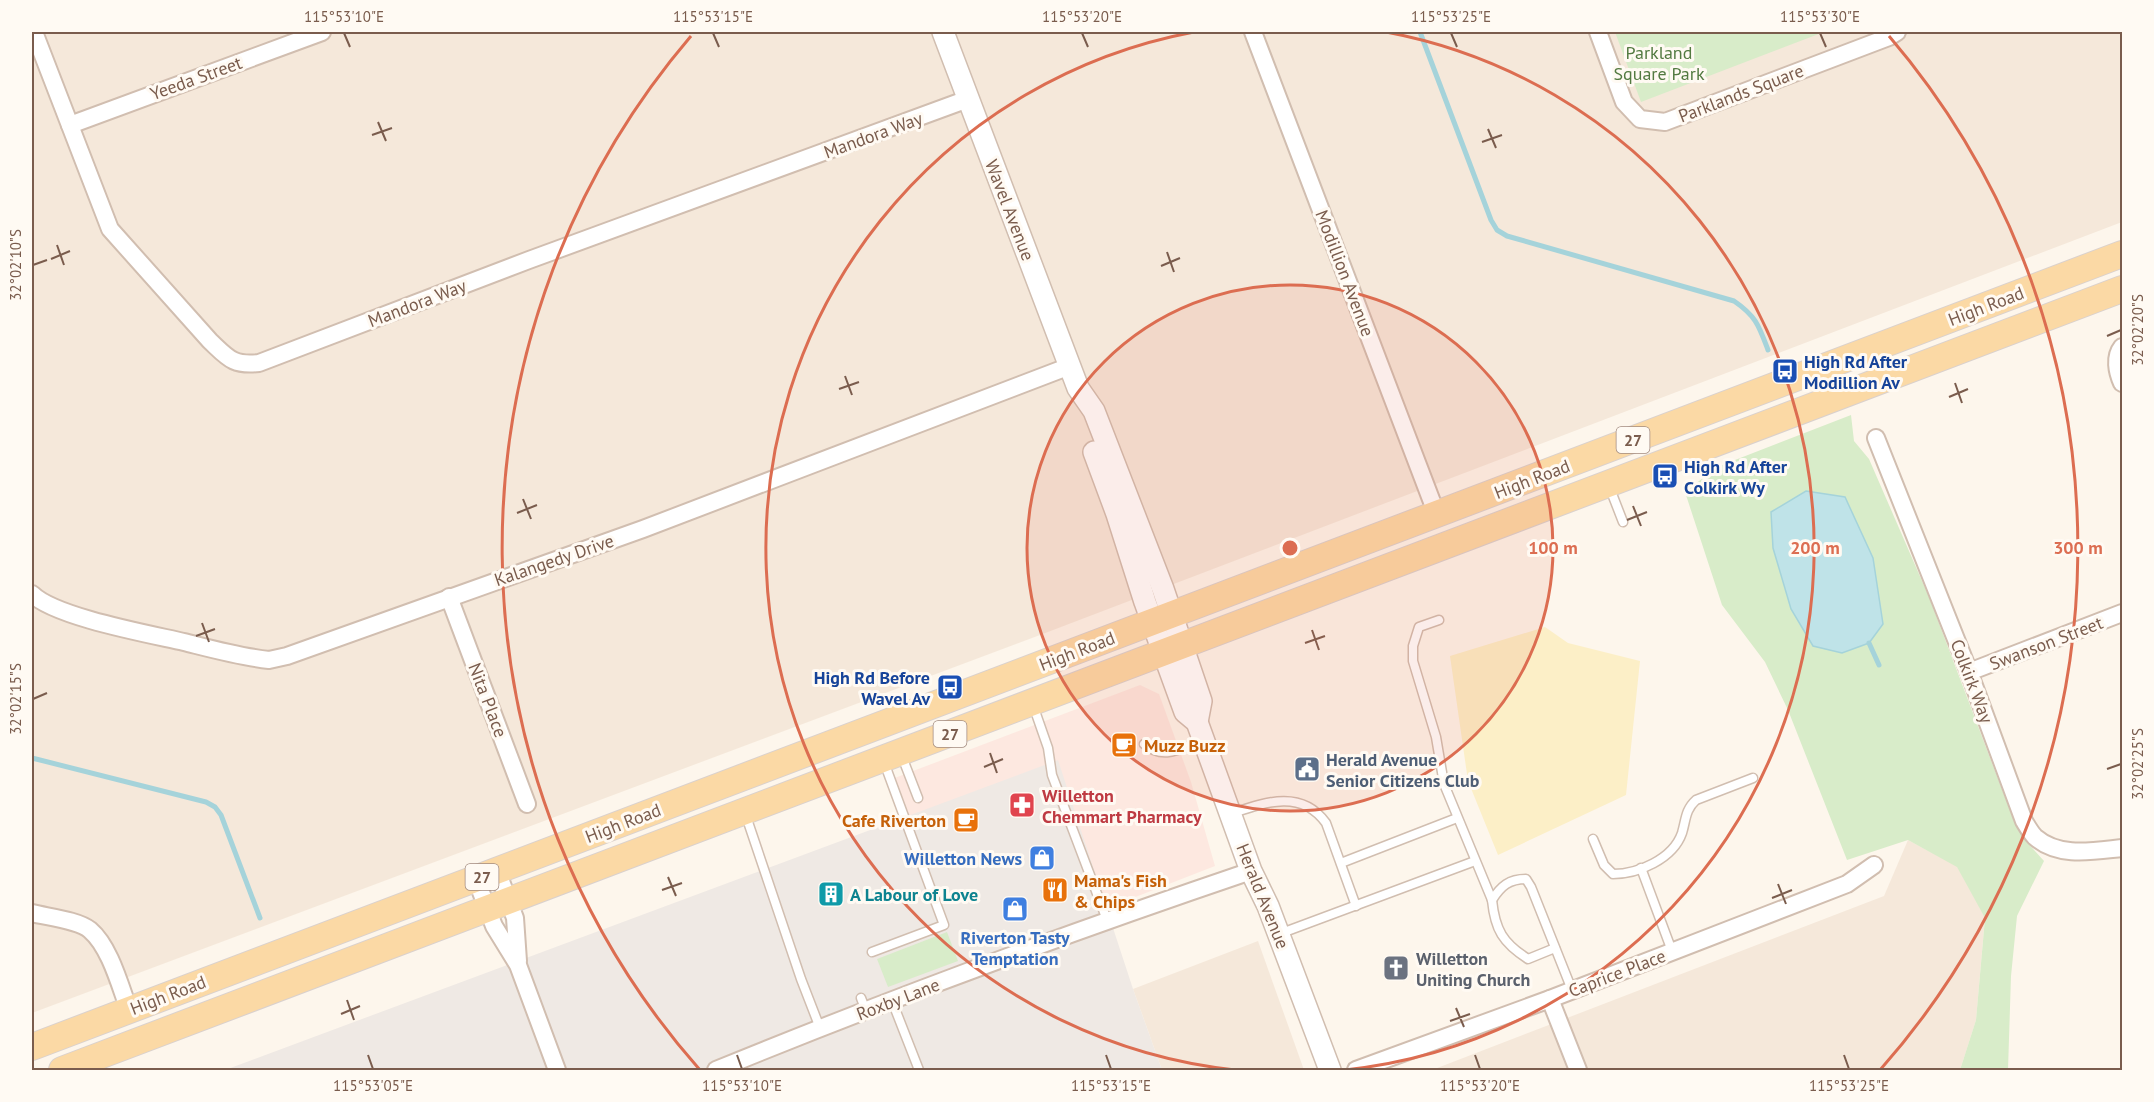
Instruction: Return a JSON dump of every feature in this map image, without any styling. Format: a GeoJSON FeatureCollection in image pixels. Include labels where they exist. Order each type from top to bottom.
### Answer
{"type":"FeatureCollection","features":[{"type":"Feature","properties":{"kind":"main road","name":"High Road"},"geometry":{"type":"LineString","coordinates":[[32,1047],[2122,255]]}},
{"type":"Feature","properties":{"kind":"main road","name":"High Road"},"geometry":{"type":"LineString","coordinates":[[62,1071],[892,755],[1609,486],[2122,289]]}},
{"type":"Feature","properties":{"kind":"street","name":"Mandora Way"},"geometry":{"type":"LineString","coordinates":[[34,32],[110,229],[210,341],[227,357],[244,365],[259,363],[529,260],[968,99]]}},
{"type":"Feature","properties":{"kind":"street","name":"Yeeda Street"},"geometry":{"type":"LineString","coordinates":[[70,125],[322,32]]}},
{"type":"Feature","properties":{"kind":"street","name":"Wavel Avenue"},"geometry":{"type":"LineString","coordinates":[[943,32],[1078,388],[1080,414],[1117,514],[1162,619]]}},
{"type":"Feature","properties":{"kind":"street","name":"Modillion Avenue"},"geometry":{"type":"LineString","coordinates":[[1253,32],[1437,515]]}},
{"type":"Feature","properties":{"kind":"street","name":"Parklands Square"},"geometry":{"type":"LineString","coordinates":[[1598,32],[1624,102],[1640,119],[1665,122],[1897,32]]}},
{"type":"Feature","properties":{"kind":"street"},"geometry":{"type":"LineString","coordinates":[[2122,347],[2117,363],[2122,383]]}},
{"type":"Feature","properties":{"kind":"street","name":"Kalangedy Drive"},"geometry":{"type":"LineString","coordinates":[[32,594],[38,600],[70,613],[147,634],[270,660],[287,656],[654,524],[1070,366]]}},
{"type":"Feature","properties":{"kind":"street","name":"Colkirk Way"},"geometry":{"type":"LineString","coordinates":[[1876,438],[1969,672],[2024,821],[2035,836],[2058,850],[2084,852],[2122,848]]}},
{"type":"Feature","properties":{"kind":"street","name":"Nita Place"},"geometry":{"type":"LineString","coordinates":[[448,597],[527,804]]}},
{"type":"Feature","properties":{"kind":"street","name":"Swanson Street"},"geometry":{"type":"LineString","coordinates":[[1969,672],[2122,613]]}},
{"type":"Feature","properties":{"kind":"street","name":"Herald Avenue"},"geometry":{"type":"LineString","coordinates":[[1162,619],[1173,650],[1201,701],[1201,731],[1251,871],[1268,906],[1330,1071]]}},
{"type":"Feature","properties":{"kind":"street","name":"Caprice Place"},"geometry":{"type":"LineString","coordinates":[[1356,1071],[1550,999],[1846,884],[1874,865]]}},
{"type":"Feature","properties":{"kind":"street","name":"Roxby Lane"},"geometry":{"type":"LineString","coordinates":[[716,1071],[820,1028],[863,1004],[892,1001],[1107,920],[1251,871]]}},
{"type":"Feature","properties":{"kind":"street"},"geometry":{"type":"LineString","coordinates":[[486,875],[498,905],[514,918],[518,965]]}},
{"type":"Feature","properties":{"kind":"street"},"geometry":{"type":"LineString","coordinates":[[486,875],[498,905],[494,926],[518,965],[557,1071]]}},
{"type":"Feature","properties":{"kind":"street"},"geometry":{"type":"LineString","coordinates":[[32,913],[79,924],[89,930],[106,954],[129,1010]]}},
{"type":"Feature","properties":{"kind":"street"},"geometry":{"type":"LineString","coordinates":[[1550,999],[1578,1071]]}},
{"type":"Feature","properties":{"kind":"lane"},"geometry":{"type":"LineString","coordinates":[[1609,486],[1623,522]]}},
{"type":"Feature","properties":{"kind":"lane"},"geometry":{"type":"LineString","coordinates":[[1439,620],[1419,627],[1413,646],[1413,661],[1436,737],[1444,784],[1492,900],[1494,918],[1501,935],[1513,949],[1528,959],[1555,948]]}},
{"type":"Feature","properties":{"kind":"lane"},"geometry":{"type":"LineString","coordinates":[[1032,703],[1048,748],[1052,775],[1107,920]]}},
{"type":"Feature","properties":{"kind":"lane"},"geometry":{"type":"LineString","coordinates":[[1144,744],[1152,751],[1163,754],[1201,731]]}},
{"type":"Feature","properties":{"kind":"lane"},"geometry":{"type":"LineString","coordinates":[[892,755],[918,798]]}},
{"type":"Feature","properties":{"kind":"lane"},"geometry":{"type":"LineString","coordinates":[[872,952],[944,924],[892,755]]}},
{"type":"Feature","properties":{"kind":"lane"},"geometry":{"type":"LineString","coordinates":[[1593,839],[1604,865],[1613,874],[1625,874],[1641,868],[1657,861],[1672,850],[1681,835],[1689,806],[1696,800],[1753,778]]}},
{"type":"Feature","properties":{"kind":"lane"},"geometry":{"type":"LineString","coordinates":[[1230,814],[1269,802],[1291,800],[1319,813],[1326,823],[1356,906]]}},
{"type":"Feature","properties":{"kind":"lane"},"geometry":{"type":"LineString","coordinates":[[744,812],[820,1028]]}},
{"type":"Feature","properties":{"kind":"lane"},"geometry":{"type":"LineString","coordinates":[[1341,863],[1457,818]]}},
{"type":"Feature","properties":{"kind":"lane"},"geometry":{"type":"LineString","coordinates":[[1279,934],[1475,861]]}},
{"type":"Feature","properties":{"kind":"lane"},"geometry":{"type":"LineString","coordinates":[[1641,868],[1672,951]]}},
{"type":"Feature","properties":{"kind":"lane"},"geometry":{"type":"LineString","coordinates":[[1492,900],[1503,885],[1518,879],[1526,879],[1572,990]]}},
{"type":"Feature","properties":{"kind":"lane"},"geometry":{"type":"LineString","coordinates":[[892,1001],[919,1071]]}},
{"type":"Feature","properties":{"kind":"shaded area"},"geometry":{"type":"Polygon","coordinates":[[[32,32],[2122,32],[2122,222],[1040,635],[32,1013],[32,32]]]}},
{"type":"Feature","properties":{"kind":"shaded area"},"geometry":{"type":"Polygon","coordinates":[[[1140,685],[1159,694],[1191,782],[1215,866],[963,964],[892,779],[1140,685]]]}},
{"type":"Feature","properties":{"kind":"shaded area"},"geometry":{"type":"Polygon","coordinates":[[[1058,760],[1162,1070],[225,1070],[1058,760]]]}},
{"type":"Feature","properties":{"kind":"shaded area"},"geometry":{"type":"Polygon","coordinates":[[[1908,840],[1957,866],[1985,917],[1976,1020],[1960,1070],[1432,1070],[1884,896],[1908,840]]]}},
{"type":"Feature","properties":{"kind":"shaded area"},"geometry":{"type":"Polygon","coordinates":[[[1258,941],[1304,1070],[1162,1070],[1133,989],[1258,941]]]}},
{"type":"Feature","properties":{"kind":"green space","name":"Parkland Square Park"},"geometry":{"type":"Polygon","coordinates":[[[1615,32],[1824,32],[1641,102],[1615,32]]]}},
{"type":"Feature","properties":{"kind":"green space"},"geometry":{"type":"Polygon","coordinates":[[[1851,415],[1854,441],[1869,459],[1929,597],[2014,821],[2026,841],[2044,861],[2017,916],[2011,976],[2008,1070],[1960,1070],[1976,1020],[1985,918],[1957,867],[1908,840],[1847,860],[1788,710],[1765,662],[1722,605],[1685,492],[1717,467],[1851,415]]]}},
{"type":"Feature","properties":{"kind":"green space"},"geometry":{"type":"Polygon","coordinates":[[[947,932],[958,961],[888,987],[877,959],[947,932]]]}},
{"type":"Feature","properties":{"kind":"sand"},"geometry":{"type":"Polygon","coordinates":[[[1545,627],[1568,643],[1640,661],[1626,795],[1498,855],[1468,781],[1450,656],[1545,627]]]}},
{"type":"Feature","properties":{"kind":"water"},"geometry":{"type":"Polygon","coordinates":[[[1806,491],[1845,497],[1873,558],[1883,624],[1869,643],[1842,653],[1813,646],[1791,609],[1773,548],[1771,512],[1806,491]]]}},
{"type":"Feature","properties":{"kind":"waterway"},"geometry":{"type":"LineString","coordinates":[[1420,32],[1491,220],[1497,230],[1507,236],[1734,301],[1756,322],[1768,350]]}},
{"type":"Feature","properties":{"kind":"waterway"},"geometry":{"type":"LineString","coordinates":[[1869,643],[1879,665]]}},
{"type":"Feature","properties":{"kind":"waterway"},"geometry":{"type":"LineString","coordinates":[[32,758],[206,802],[215,807],[221,815],[260,918]]}},
{"type":"Feature","properties":{"kind":"place","name":"High Rd After Modillion Av"},"geometry":{"type":"Point","coordinates":[1785,371]}},
{"type":"Feature","properties":{"kind":"place","name":"High Rd After Colkirk Wy"},"geometry":{"type":"Point","coordinates":[1665,476]}},
{"type":"Feature","properties":{"kind":"place","name":"High Rd Before Wavel Av"},"geometry":{"type":"Point","coordinates":[950,687]}},
{"type":"Feature","properties":{"kind":"place","name":"Muzz Buzz"},"geometry":{"type":"Point","coordinates":[1124,745]}},
{"type":"Feature","properties":{"kind":"place","name":"Herald Avenue Senior Citizens Club"},"geometry":{"type":"Point","coordinates":[1307,769]}},
{"type":"Feature","properties":{"kind":"place","name":"Willetton Chemmart Pharmacy"},"geometry":{"type":"Point","coordinates":[1022,805]}},
{"type":"Feature","properties":{"kind":"place","name":"Cafe Riverton"},"geometry":{"type":"Point","coordinates":[966,820]}},
{"type":"Feature","properties":{"kind":"place","name":"Willetton News"},"geometry":{"type":"Point","coordinates":[1042,858]}},
{"type":"Feature","properties":{"kind":"place","name":"Mama's Fish & Chips"},"geometry":{"type":"Point","coordinates":[1055,890]}},
{"type":"Feature","properties":{"kind":"place","name":"A Labour of Love"},"geometry":{"type":"Point","coordinates":[831,894]}},
{"type":"Feature","properties":{"kind":"place","name":"Riverton Tasty Temptation"},"geometry":{"type":"Point","coordinates":[1015,909]}},
{"type":"Feature","properties":{"kind":"place","name":"Willetton Uniting Church"},"geometry":{"type":"Point","coordinates":[1396,968]}}]}
